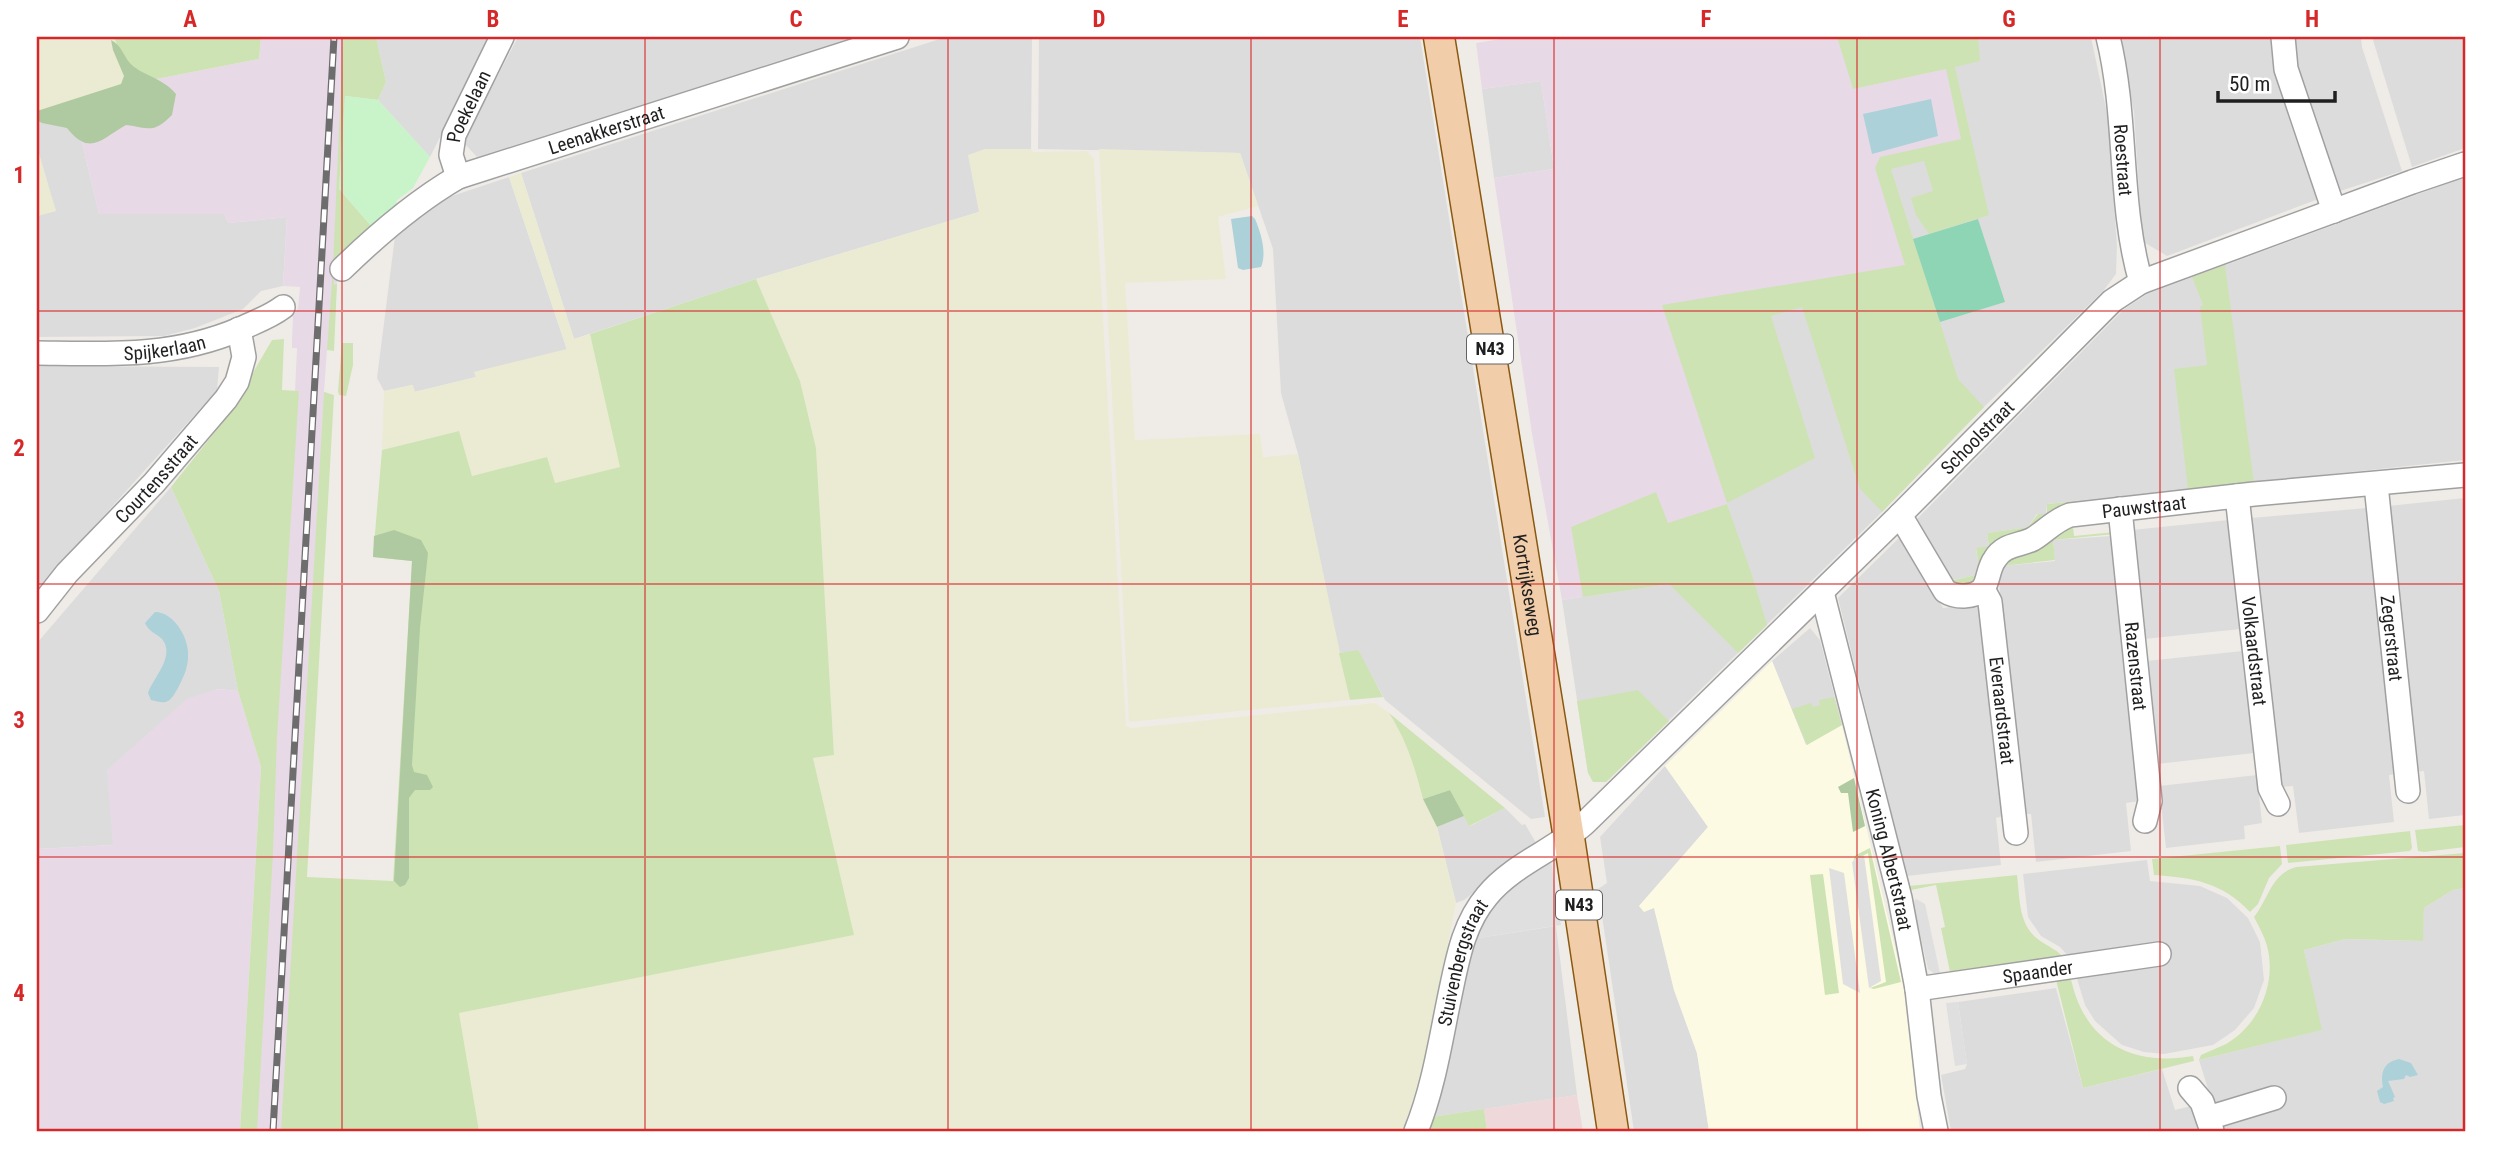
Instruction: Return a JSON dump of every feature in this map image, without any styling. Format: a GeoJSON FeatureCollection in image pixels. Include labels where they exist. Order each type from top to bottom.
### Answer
{"type":"FeatureCollection","features":[{"type":"Feature","properties":{"kind":"main road","name":"Kortrijkseweg"},"geometry":{"type":"LineString","coordinates":[[1439,37],[1569,838],[1613,1131]]}},
{"type":"Feature","properties":{"kind":"street","name":"Poekelaan"},"geometry":{"type":"LineString","coordinates":[[458,177],[452,155],[454,135],[502,37]]}},
{"type":"Feature","properties":{"kind":"street","name":"Leenakkerstraat"},"geometry":{"type":"LineString","coordinates":[[342,269],[419,201],[458,177],[897,37]]}},
{"type":"Feature","properties":{"kind":"street","name":"Roestraat"},"geometry":{"type":"LineString","coordinates":[[2108,37],[2119,95],[2132,250],[2141,282]]}},
{"type":"Feature","properties":{"kind":"street"},"geometry":{"type":"LineString","coordinates":[[2283,37],[2286,69],[2334,211]]}},
{"type":"Feature","properties":{"kind":"street","name":"Schoolstraat"},"geometry":{"type":"LineString","coordinates":[[1569,838],[1822,592],[2121,294],[2141,282],[2465,164]]}},
{"type":"Feature","properties":{"kind":"street","name":"Spijkerlaan"},"geometry":{"type":"LineString","coordinates":[[37,353],[154,352],[191,346],[271,316],[283,307]]}},
{"type":"Feature","properties":{"kind":"street","name":"Courtensstraat"},"geometry":{"type":"LineString","coordinates":[[37,611],[61,580],[153,483],[232,391],[244,357],[239,329]]}},
{"type":"Feature","properties":{"kind":"street","name":"Pauwstraat"},"geometry":{"type":"LineString","coordinates":[[1983,589],[1992,564],[2005,548],[2032,539],[2061,518],[2079,513],[2465,475]]}},
{"type":"Feature","properties":{"kind":"street","name":"Zegerstraat"},"geometry":{"type":"LineString","coordinates":[[2376,485],[2408,791]]}},
{"type":"Feature","properties":{"kind":"street","name":"Volkaardstraat"},"geometry":{"type":"LineString","coordinates":[[2237,496],[2270,788],[2278,804]]}},
{"type":"Feature","properties":{"kind":"street","name":"Razenstraat"},"geometry":{"type":"LineString","coordinates":[[2120,509],[2150,801],[2145,821]]}},
{"type":"Feature","properties":{"kind":"street"},"geometry":{"type":"LineString","coordinates":[[1900,515],[1945,591],[1959,596],[1972,595],[1983,589]]}},
{"type":"Feature","properties":{"kind":"street","name":"Everaardstraat"},"geometry":{"type":"LineString","coordinates":[[1983,589],[1990,602],[2016,833]]}},
{"type":"Feature","properties":{"kind":"street","name":"Koning Albertstraat"},"geometry":{"type":"LineString","coordinates":[[1822,592],[1900,898],[1917,989],[1929,1096],[1936,1131]]}},
{"type":"Feature","properties":{"kind":"street","name":"Stuivenbergstraat"},"geometry":{"type":"LineString","coordinates":[[1416,1131],[1430,1087],[1459,951],[1470,920],[1497,886],[1514,872],[1569,838]]}},
{"type":"Feature","properties":{"kind":"street","name":"Spaander"},"geometry":{"type":"LineString","coordinates":[[1917,989],[2159,954]]}},
{"type":"Feature","properties":{"kind":"street"},"geometry":{"type":"LineString","coordinates":[[2190,1088],[2200,1098],[2210,1124],[2274,1098]]}},
{"type":"Feature","properties":{"kind":"shaded area"},"geometry":{"type":"Polygon","coordinates":[[[261,37],[351,37],[333,350],[327,350],[324,392],[328,393],[284,1131],[252,1131],[290,391],[295,391],[297,348],[292,348],[293,316],[298,308],[300,287],[283,286],[287,217],[229,223],[224,214],[99,214],[73,104],[136,83],[259,59],[261,37]]]}},
{"type":"Feature","properties":{"kind":"shaded area"},"geometry":{"type":"Polygon","coordinates":[[[376,37],[491,37],[430,157],[378,100],[386,82],[376,37]]]}},
{"type":"Feature","properties":{"kind":"shaded area"},"geometry":{"type":"Polygon","coordinates":[[[518,37],[854,37],[477,157],[463,142],[518,37]]]}},
{"type":"Feature","properties":{"kind":"shaded area"},"geometry":{"type":"Polygon","coordinates":[[[946,37],[1032,37],[1031,149],[985,149],[979,212],[756,279],[574,339],[521,173],[946,37]]]}},
{"type":"Feature","properties":{"kind":"shaded area"},"geometry":{"type":"Polygon","coordinates":[[[1039,37],[1420,37],[1545,817],[1531,819],[1385,700],[1358,651],[1339,653],[1298,454],[1281,393],[1273,249],[1240,153],[1038,149],[1039,37]]]}},
{"type":"Feature","properties":{"kind":"shaded area"},"geometry":{"type":"Polygon","coordinates":[[[1513,37],[1837,37],[1853,89],[1955,67],[1974,149],[1891,169],[1921,263],[1662,305],[1745,557],[1669,584],[1562,600],[1532,434],[1494,178],[1554,169],[1541,81],[1482,89],[1476,43],[1513,37]]]}},
{"type":"Feature","properties":{"kind":"shaded area"},"geometry":{"type":"Polygon","coordinates":[[[1837,37],[2091,37],[2108,118],[2117,246],[2116,274],[2104,290],[1984,407],[1882,512],[1606,782],[1588,773],[1562,600],[1669,584],[1662,305],[1891,169],[1946,69],[1853,89],[1837,37]]]}},
{"type":"Feature","properties":{"kind":"shaded area"},"geometry":{"type":"Polygon","coordinates":[[[2118,37],[2273,37],[2321,198],[2167,256],[2142,241],[2134,112],[2118,37]]]}},
{"type":"Feature","properties":{"kind":"shaded area"},"geometry":{"type":"Polygon","coordinates":[[[2292,37],[2361,37],[2402,171],[2337,192],[2293,57],[2292,37]]]}},
{"type":"Feature","properties":{"kind":"shaded area"},"geometry":{"type":"Polygon","coordinates":[[[2372,37],[2465,37],[2465,148],[2412,167],[2372,37]]]}},
{"type":"Feature","properties":{"kind":"shaded area"},"geometry":{"type":"Polygon","coordinates":[[[1541,81],[1554,169],[1494,178],[1482,89],[1541,81]]]}},
{"type":"Feature","properties":{"kind":"shaded area"},"geometry":{"type":"Polygon","coordinates":[[[73,104],[99,214],[224,214],[229,223],[287,217],[283,286],[261,291],[243,309],[195,328],[164,336],[37,337],[37,216],[55,211],[37,147],[37,115],[73,104]]]}},
{"type":"Feature","properties":{"kind":"shaded area"},"geometry":{"type":"Polygon","coordinates":[[[509,177],[567,350],[475,372],[476,377],[414,392],[412,385],[384,391],[377,378],[395,236],[449,197],[509,177]]]}},
{"type":"Feature","properties":{"kind":"shaded area"},"geometry":{"type":"Polygon","coordinates":[[[2465,178],[2465,460],[2047,504],[2046,514],[2037,514],[2028,527],[1987,533],[1989,546],[1976,549],[1980,574],[1953,580],[1917,519],[2123,310],[2147,294],[2465,178]]]}},
{"type":"Feature","properties":{"kind":"shaded area"},"geometry":{"type":"Polygon","coordinates":[[[37,366],[219,367],[217,390],[37,590],[37,366]]]}},
{"type":"Feature","properties":{"kind":"shaded area"},"geometry":{"type":"Polygon","coordinates":[[[171,487],[219,591],[238,691],[217,689],[113,845],[37,849],[37,643],[171,487]]]}},
{"type":"Feature","properties":{"kind":"shaded area"},"geometry":{"type":"Polygon","coordinates":[[[2465,498],[2465,815],[2429,819],[2424,771],[2417,772],[2388,506],[2465,498]]]}},
{"type":"Feature","properties":{"kind":"shaded area"},"geometry":{"type":"Polygon","coordinates":[[[2367,508],[2396,774],[2389,775],[2394,822],[2299,833],[2293,786],[2280,787],[2251,518],[2367,508]]]}},
{"type":"Feature","properties":{"kind":"shaded area"},"geometry":{"type":"Polygon","coordinates":[[[2229,520],[2241,629],[2144,639],[2132,530],[2229,520]]]}},
{"type":"Feature","properties":{"kind":"shaded area"},"geometry":{"type":"Polygon","coordinates":[[[1901,536],[1943,608],[1980,604],[2003,816],[1996,818],[2001,865],[1907,876],[1838,598],[1901,536]]]}},
{"type":"Feature","properties":{"kind":"shaded area"},"geometry":{"type":"Polygon","coordinates":[[[2111,536],[2140,801],[2126,803],[2131,851],[2036,862],[2031,814],[2024,814],[1999,584],[2002,566],[2055,561],[2053,540],[2111,536]]]}},
{"type":"Feature","properties":{"kind":"shaded area"},"geometry":{"type":"Polygon","coordinates":[[[1810,628],[1820,640],[1842,725],[1806,745],[1772,661],[1810,628]]]}},
{"type":"Feature","properties":{"kind":"shaded area"},"geometry":{"type":"Polygon","coordinates":[[[2243,651],[2254,753],[2157,764],[2146,661],[2243,651]]]}},
{"type":"Feature","properties":{"kind":"shaded area"},"geometry":{"type":"Polygon","coordinates":[[[1772,661],[1806,745],[1842,725],[1903,982],[1920,1131],[1709,1131],[1697,1053],[1674,990],[1654,908],[1644,912],[1639,906],[1708,827],[1665,766],[1772,661]]]}},
{"type":"Feature","properties":{"kind":"shaded area"},"geometry":{"type":"Polygon","coordinates":[[[217,689],[238,691],[261,767],[240,1131],[37,1131],[37,849],[113,845],[107,770],[187,699],[217,689]]]}},
{"type":"Feature","properties":{"kind":"shaded area"},"geometry":{"type":"Polygon","coordinates":[[[1665,766],[1708,827],[1639,906],[1654,907],[1674,990],[1697,1053],[1709,1131],[1634,1131],[1598,889],[1607,883],[1600,837],[1665,766]]]}},
{"type":"Feature","properties":{"kind":"shaded area"},"geometry":{"type":"Polygon","coordinates":[[[2257,775],[2262,823],[2244,826],[2245,839],[2166,848],[2159,786],[2257,775]]]}},
{"type":"Feature","properties":{"kind":"shaded area"},"geometry":{"type":"Polygon","coordinates":[[[1505,808],[1522,825],[1525,824],[1539,848],[1456,903],[1437,827],[1464,816],[1470,826],[1505,808]]]}},
{"type":"Feature","properties":{"kind":"shaded area"},"geometry":{"type":"Polygon","coordinates":[[[1864,855],[1881,981],[1869,988],[1852,862],[1864,855]]]}},
{"type":"Feature","properties":{"kind":"shaded area"},"geometry":{"type":"Polygon","coordinates":[[[2147,860],[2150,881],[2200,886],[2227,898],[2248,918],[2260,942],[2264,980],[2254,1008],[2235,1030],[2213,1045],[2164,1054],[2144,1052],[2122,1045],[2095,1021],[2085,1005],[2071,959],[2060,947],[2041,936],[2028,917],[2023,874],[2147,860]]]}},
{"type":"Feature","properties":{"kind":"shaded area"},"geometry":{"type":"Polygon","coordinates":[[[1551,861],[1561,925],[1472,939],[1493,898],[1533,869],[1551,861]]]}},
{"type":"Feature","properties":{"kind":"shaded area"},"geometry":{"type":"Polygon","coordinates":[[[1829,868],[1844,873],[1860,993],[1843,984],[1829,868]]]}},
{"type":"Feature","properties":{"kind":"shaded area"},"geometry":{"type":"Polygon","coordinates":[[[2465,888],[2465,1131],[2221,1131],[2199,1060],[2321,1030],[2304,950],[2345,939],[2422,941],[2424,908],[2453,890],[2465,888]]]}},
{"type":"Feature","properties":{"kind":"shaded area"},"geometry":{"type":"Polygon","coordinates":[[[1916,899],[1925,904],[1941,978],[1928,969],[1913,903],[1916,899]]]}},
{"type":"Feature","properties":{"kind":"shaded area"},"geometry":{"type":"Polygon","coordinates":[[[1556,926],[1577,1095],[1432,1117],[1472,939],[1556,926]]]}},
{"type":"Feature","properties":{"kind":"shaded area"},"geometry":{"type":"Polygon","coordinates":[[[2056,988],[2083,1088],[2162,1069],[2175,1110],[2191,1106],[2199,1131],[1951,1131],[1941,1075],[1965,1069],[1967,1064],[1958,1002],[2056,988]]]}},
{"type":"Feature","properties":{"kind":"shaded area"},"geometry":{"type":"Polygon","coordinates":[[[1958,1002],[1967,1064],[1955,1066],[1946,1003],[1958,1002]]]}},
{"type":"Feature","properties":{"kind":"shaded area"},"geometry":{"type":"Polygon","coordinates":[[[1577,1095],[1583,1131],[1487,1131],[1484,1109],[1577,1095]]]}},
{"type":"Feature","properties":{"kind":"green space"},"geometry":{"type":"Polygon","coordinates":[[[37,37],[114,37],[125,65],[136,83],[37,115],[37,37]]]}},
{"type":"Feature","properties":{"kind":"green space"},"geometry":{"type":"Polygon","coordinates":[[[114,37],[261,37],[259,59],[136,83],[125,65],[114,37]]]}},
{"type":"Feature","properties":{"kind":"green space"},"geometry":{"type":"Polygon","coordinates":[[[343,37],[376,37],[386,82],[378,100],[345,96],[339,189],[372,227],[333,267],[343,37]]]}},
{"type":"Feature","properties":{"kind":"green space"},"geometry":{"type":"Polygon","coordinates":[[[1837,37],[1978,37],[1980,61],[1955,67],[1989,215],[1929,234],[1916,215],[1911,198],[1933,191],[1924,161],[1891,169],[1958,379],[1984,407],[1882,512],[1860,489],[1802,307],[1771,316],[1815,458],[1727,503],[1662,305],[1905,265],[1875,168],[1880,157],[1961,139],[1946,69],[1853,89],[1837,37]]]}},
{"type":"Feature","properties":{"kind":"green space"},"geometry":{"type":"Polygon","coordinates":[[[111,40],[120,47],[134,67],[164,83],[176,94],[172,115],[155,127],[126,125],[96,143],[82,142],[67,128],[37,120],[37,111],[121,84],[124,76],[111,40]]]}},
{"type":"Feature","properties":{"kind":"green space"},"geometry":{"type":"Polygon","coordinates":[[[345,96],[378,100],[430,157],[413,188],[396,201],[398,205],[372,227],[339,189],[345,96]]]}},
{"type":"Feature","properties":{"kind":"green space"},"geometry":{"type":"Polygon","coordinates":[[[37,147],[56,211],[37,216],[37,147]]]}},
{"type":"Feature","properties":{"kind":"green space"},"geometry":{"type":"Polygon","coordinates":[[[985,149],[1087,151],[1094,159],[1126,726],[1132,728],[1375,703],[1389,713],[1403,734],[1413,759],[1423,799],[1437,827],[1456,903],[1426,1054],[1404,1131],[479,1131],[459,1013],[853,935],[813,757],[834,755],[816,448],[800,381],[756,279],[979,212],[968,155],[985,149]]]}},
{"type":"Feature","properties":{"kind":"green space"},"geometry":{"type":"Polygon","coordinates":[[[1099,149],[1240,153],[1258,206],[1218,217],[1226,279],[1125,283],[1135,440],[1260,434],[1263,457],[1298,454],[1350,700],[1129,722],[1099,149]]]}},
{"type":"Feature","properties":{"kind":"green space"},"geometry":{"type":"Polygon","coordinates":[[[521,173],[574,339],[590,334],[621,467],[554,483],[547,457],[472,476],[458,431],[382,450],[384,391],[413,385],[415,392],[476,377],[474,372],[567,349],[509,177],[521,173]]]}},
{"type":"Feature","properties":{"kind":"green space"},"geometry":{"type":"Polygon","coordinates":[[[1978,219],[2005,302],[1940,322],[1913,239],[1978,219]]]}},
{"type":"Feature","properties":{"kind":"green space"},"geometry":{"type":"Polygon","coordinates":[[[2225,265],[2254,483],[2323,476],[2323,482],[2073,508],[1980,583],[1953,589],[1918,524],[1954,580],[1980,574],[1976,548],[1989,546],[1987,533],[2028,527],[2038,514],[2047,514],[2047,504],[2188,490],[2174,369],[2207,365],[2200,307],[2203,305],[2192,277],[2225,265]]]}},
{"type":"Feature","properties":{"kind":"green space"},"geometry":{"type":"Polygon","coordinates":[[[333,267],[334,285],[337,284],[334,351],[327,350],[333,267]]]}},
{"type":"Feature","properties":{"kind":"green space"},"geometry":{"type":"Polygon","coordinates":[[[756,279],[800,381],[816,448],[834,755],[813,758],[854,935],[459,1013],[479,1131],[281,1131],[324,392],[334,395],[307,877],[393,881],[412,561],[373,557],[382,450],[459,431],[472,476],[547,457],[555,483],[620,467],[590,334],[756,279]]]}},
{"type":"Feature","properties":{"kind":"green space"},"geometry":{"type":"Polygon","coordinates":[[[284,339],[282,390],[299,391],[277,737],[257,1131],[240,1131],[261,767],[238,691],[219,591],[171,487],[230,413],[225,408],[251,376],[272,340],[284,339]]]}},
{"type":"Feature","properties":{"kind":"green space"},"geometry":{"type":"Polygon","coordinates":[[[342,343],[353,343],[353,365],[346,396],[339,395],[338,391],[342,343]]]}},
{"type":"Feature","properties":{"kind":"green space"},"geometry":{"type":"Polygon","coordinates":[[[1656,492],[1668,523],[1727,504],[1767,625],[1738,653],[1669,584],[1583,597],[1571,527],[1656,492]]]}},
{"type":"Feature","properties":{"kind":"green space"},"geometry":{"type":"Polygon","coordinates":[[[2073,526],[2074,536],[2115,534],[2053,540],[2055,560],[2002,566],[2009,559],[2073,526]]]}},
{"type":"Feature","properties":{"kind":"green space"},"geometry":{"type":"Polygon","coordinates":[[[394,530],[421,540],[428,553],[420,628],[412,765],[414,772],[427,775],[433,787],[430,790],[415,790],[409,798],[409,878],[405,885],[400,887],[394,881],[412,561],[373,557],[374,536],[394,530]]]}},
{"type":"Feature","properties":{"kind":"green space"},"geometry":{"type":"Polygon","coordinates":[[[1358,650],[1383,697],[1350,700],[1339,653],[1358,650]]]}},
{"type":"Feature","properties":{"kind":"green space"},"geometry":{"type":"Polygon","coordinates":[[[1638,690],[1669,721],[1606,782],[1593,782],[1588,773],[1577,701],[1638,690]]]}},
{"type":"Feature","properties":{"kind":"green space"},"geometry":{"type":"Polygon","coordinates":[[[1834,697],[1842,725],[1807,745],[1792,709],[1811,703],[1813,707],[1820,705],[1819,700],[1834,697]]]}},
{"type":"Feature","properties":{"kind":"green space"},"geometry":{"type":"Polygon","coordinates":[[[1389,713],[1505,808],[1469,826],[1450,790],[1423,799],[1410,755],[1389,713]]]}},
{"type":"Feature","properties":{"kind":"green space"},"geometry":{"type":"Polygon","coordinates":[[[1854,778],[1865,826],[1853,832],[1848,793],[1841,793],[1838,787],[1854,778]]]}},
{"type":"Feature","properties":{"kind":"green space"},"geometry":{"type":"Polygon","coordinates":[[[1450,790],[1464,816],[1437,827],[1423,799],[1450,790]]]}},
{"type":"Feature","properties":{"kind":"green space"},"geometry":{"type":"Polygon","coordinates":[[[2465,825],[2465,847],[2418,851],[2415,830],[2465,825]]]}},
{"type":"Feature","properties":{"kind":"green space"},"geometry":{"type":"Polygon","coordinates":[[[2410,831],[2410,851],[2288,863],[2286,845],[2410,831]]]}},
{"type":"Feature","properties":{"kind":"green space"},"geometry":{"type":"Polygon","coordinates":[[[2280,846],[2282,864],[2269,878],[2258,904],[2250,912],[2229,894],[2206,883],[2154,875],[2152,859],[2280,846]]]}},
{"type":"Feature","properties":{"kind":"green space"},"geometry":{"type":"Polygon","coordinates":[[[1870,848],[1901,982],[1874,989],[1870,988],[1886,982],[1868,853],[1853,861],[1856,855],[1870,848]]]}},
{"type":"Feature","properties":{"kind":"green space"},"geometry":{"type":"Polygon","coordinates":[[[2465,853],[2465,888],[2453,890],[2424,908],[2423,941],[2345,939],[2304,950],[2322,1030],[2199,1060],[2201,1055],[2238,1036],[2248,1026],[2263,1002],[2269,960],[2266,942],[2254,917],[2281,875],[2296,867],[2465,853]]]}},
{"type":"Feature","properties":{"kind":"green space"},"geometry":{"type":"Polygon","coordinates":[[[1823,874],[1839,993],[1825,995],[1810,875],[1823,874]]]}},
{"type":"Feature","properties":{"kind":"green space"},"geometry":{"type":"Polygon","coordinates":[[[2017,875],[2021,910],[2027,927],[2039,940],[2066,960],[1951,977],[1941,928],[1945,927],[1936,885],[1911,890],[1909,886],[2017,875]]]}},
{"type":"Feature","properties":{"kind":"green space"},"geometry":{"type":"Polygon","coordinates":[[[2070,974],[2085,1016],[2097,1032],[2112,1044],[2148,1057],[2193,1056],[2194,1061],[2083,1088],[2055,976],[2070,974]]]}},
{"type":"Feature","properties":{"kind":"green space"},"geometry":{"type":"Polygon","coordinates":[[[1484,1109],[1487,1131],[1427,1131],[1432,1117],[1484,1109]]]}},
{"type":"Feature","properties":{"kind":"water"},"geometry":{"type":"Polygon","coordinates":[[[1931,99],[1938,136],[1872,154],[1863,114],[1931,99]]]}},
{"type":"Feature","properties":{"kind":"water"},"geometry":{"type":"Polygon","coordinates":[[[1252,216],[1261,237],[1263,261],[1261,267],[1243,270],[1238,268],[1231,219],[1252,216]]]}},
{"type":"Feature","properties":{"kind":"water"},"geometry":{"type":"Polygon","coordinates":[[[155,612],[174,621],[188,650],[182,680],[172,697],[164,702],[151,700],[148,693],[162,667],[166,652],[162,639],[145,623],[155,612]]]}},
{"type":"Feature","properties":{"kind":"water"},"geometry":{"type":"Polygon","coordinates":[[[2399,1059],[2411,1063],[2418,1075],[2406,1075],[2404,1079],[2388,1081],[2395,1097],[2394,1101],[2384,1104],[2380,1102],[2377,1091],[2383,1087],[2383,1072],[2387,1065],[2399,1059]]]}},
{"type":"Feature","properties":{"kind":"railway"},"geometry":{"type":"LineString","coordinates":[[273,1131],[334,37]]}}]}
